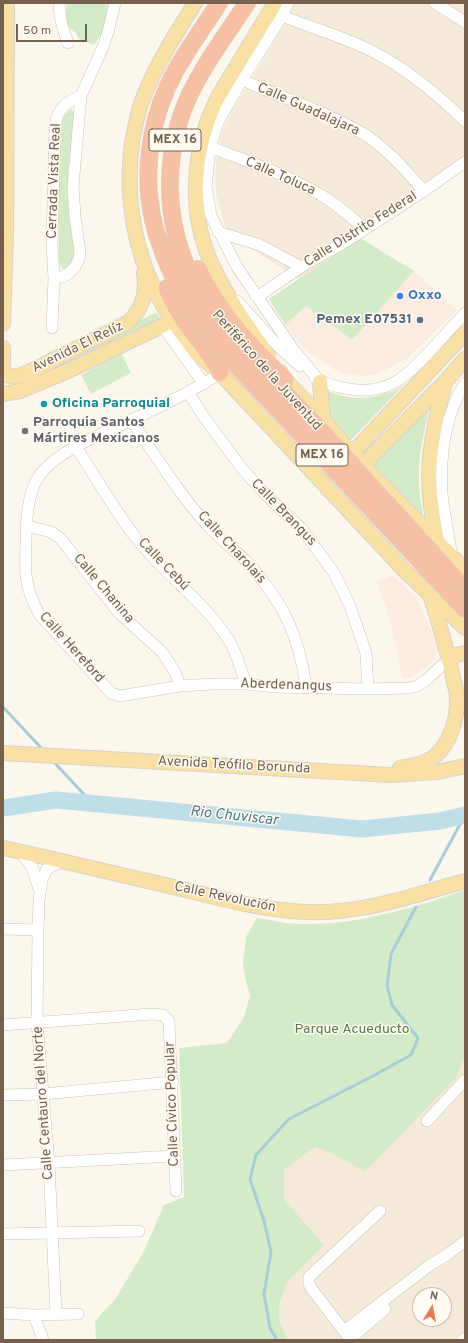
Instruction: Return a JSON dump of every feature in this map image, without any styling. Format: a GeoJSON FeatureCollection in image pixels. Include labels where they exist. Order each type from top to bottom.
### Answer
{"type":"FeatureCollection","features":[{"type":"Feature","properties":{"kind":"highway","name":"Periférico de la Juventud"},"geometry":{"type":"LineString","coordinates":[[220,3],[176,70],[154,126],[148,157],[149,191],[154,221],[169,267],[190,294],[320,430],[456,567]]}},
{"type":"Feature","properties":{"kind":"highway","name":"Periférico de la Juventud"},"geometry":{"type":"LineString","coordinates":[[247,3],[198,77],[184,108],[175,136],[170,167],[171,209],[176,234],[187,269],[190,294],[197,318],[225,353],[465,609]]}},
{"type":"Feature","properties":{"kind":"highway"},"geometry":{"type":"LineString","coordinates":[[171,209],[187,241],[197,266],[217,304],[231,323],[254,349],[285,380]]}},
{"type":"Feature","properties":{"kind":"highway"},"geometry":{"type":"LineString","coordinates":[[154,221],[151,230],[151,242],[158,266],[170,296],[191,330],[212,356],[220,372]]}},
{"type":"Feature","properties":{"kind":"highway","name":"MEX 16"},"geometry":{"type":"LineString","coordinates":[[456,567],[465,588]]}},
{"type":"Feature","properties":{"kind":"main road"},"geometry":{"type":"LineString","coordinates":[[3,324],[7,3]]}},
{"type":"Feature","properties":{"kind":"main road"},"geometry":{"type":"LineString","coordinates":[[195,3],[170,43],[152,80],[141,106],[135,127],[130,186],[132,217],[137,243],[167,323],[198,354],[220,372],[386,551],[430,596],[465,628]]}},
{"type":"Feature","properties":{"kind":"main road"},"geometry":{"type":"LineString","coordinates":[[275,3],[210,112],[199,151],[196,174],[197,211],[207,252],[223,286],[249,328],[285,380],[323,419],[352,454],[436,540],[456,567]]}},
{"type":"Feature","properties":{"kind":"main road","name":"Avenida El Relíz"},"geometry":{"type":"LineString","coordinates":[[6,378],[29,372],[129,322],[138,312],[143,300],[145,276],[143,261]]}},
{"type":"Feature","properties":{"kind":"main road","name":"Avenida El Relíz"},"geometry":{"type":"LineString","coordinates":[[3,394],[20,391],[70,370],[167,323]]}},
{"type":"Feature","properties":{"kind":"main road"},"geometry":{"type":"LineString","coordinates":[[324,484],[465,333]]}},
{"type":"Feature","properties":{"kind":"main road"},"geometry":{"type":"LineString","coordinates":[[3,348],[3,367],[6,378]]}},
{"type":"Feature","properties":{"kind":"main road"},"geometry":{"type":"LineString","coordinates":[[335,495],[446,381],[465,359]]}},
{"type":"Feature","properties":{"kind":"main road"},"geometry":{"type":"LineString","coordinates":[[436,540],[430,493],[429,465],[432,440],[446,381]]}},
{"type":"Feature","properties":{"kind":"main road"},"geometry":{"type":"LineString","coordinates":[[320,382],[323,419]]}},
{"type":"Feature","properties":{"kind":"main road"},"geometry":{"type":"LineString","coordinates":[[333,771],[396,768],[420,764],[434,757],[446,742],[453,728],[457,695],[449,659],[430,596]]}},
{"type":"Feature","properties":{"kind":"main road"},"geometry":{"type":"LineString","coordinates":[[449,659],[456,655],[465,653]]}},
{"type":"Feature","properties":{"kind":"main road","name":"Avenida Teófilo Borunda"},"geometry":{"type":"LineString","coordinates":[[3,752],[391,775],[438,772],[465,766]]}},
{"type":"Feature","properties":{"kind":"main road","name":"Calle Revolución"},"geometry":{"type":"LineString","coordinates":[[3,848],[228,900],[277,909],[308,912],[372,906],[411,898],[447,886]]}},
{"type":"Feature","properties":{"kind":"main road"},"geometry":{"type":"LineString","coordinates":[[447,886],[465,876]]}},
{"type":"Feature","properties":{"kind":"main road"},"geometry":{"type":"LineString","coordinates":[[447,886],[465,881]]}},
{"type":"Feature","properties":{"kind":"street"},"geometry":{"type":"LineString","coordinates":[[59,3],[59,11],[63,29],[68,43]]}},
{"type":"Feature","properties":{"kind":"street","name":"Cerrada Vista Real"},"geometry":{"type":"LineString","coordinates":[[54,278],[62,277],[68,274],[75,267],[79,259],[80,252],[75,217],[74,186],[81,96],[103,47],[115,3]]}},
{"type":"Feature","properties":{"kind":"street"},"geometry":{"type":"LineString","coordinates":[[288,3],[282,16],[218,122],[210,148],[206,187],[211,216],[236,267],[293,349],[320,382]]}},
{"type":"Feature","properties":{"kind":"street"},"geometry":{"type":"LineString","coordinates":[[435,3],[465,22]]}},
{"type":"Feature","properties":{"kind":"street"},"geometry":{"type":"LineString","coordinates":[[282,16],[360,45],[388,61],[437,94],[465,121]]}},
{"type":"Feature","properties":{"kind":"street","name":"Calle Guadalajara"},"geometry":{"type":"LineString","coordinates":[[242,80],[340,122],[368,137],[394,158],[424,191]]}},
{"type":"Feature","properties":{"kind":"street","name":"Cerrada Vista Real"},"geometry":{"type":"LineString","coordinates":[[52,328],[54,278],[52,243],[55,126],[60,112],[66,103],[69,100],[81,96]]}},
{"type":"Feature","properties":{"kind":"street","name":"Calle Toluca"},"geometry":{"type":"LineString","coordinates":[[210,148],[271,170],[299,182],[326,198],[365,229]]}},
{"type":"Feature","properties":{"kind":"street","name":"Calle Distrito Federal"},"geometry":{"type":"LineString","coordinates":[[256,296],[365,229],[424,191],[465,162]]}},
{"type":"Feature","properties":{"kind":"street"},"geometry":{"type":"LineString","coordinates":[[218,232],[260,245],[301,267]]}},
{"type":"Feature","properties":{"kind":"street"},"geometry":{"type":"LineString","coordinates":[[223,286],[280,348],[320,382],[354,390],[368,390],[397,382],[416,367],[465,312]]}},
{"type":"Feature","properties":{"kind":"street"},"geometry":{"type":"LineString","coordinates":[[167,323],[204,384]]}},
{"type":"Feature","properties":{"kind":"street","name":"Calle Hereford"},"geometry":{"type":"LineString","coordinates":[[114,695],[39,614],[31,600],[26,578],[27,526],[32,492],[40,475],[60,456],[204,384],[220,372]]}},
{"type":"Feature","properties":{"kind":"street"},"geometry":{"type":"LineString","coordinates":[[456,567],[442,494],[442,465],[446,430],[454,405],[465,383]]}},
{"type":"Feature","properties":{"kind":"street","name":"Calle Brangus"},"geometry":{"type":"LineString","coordinates":[[188,392],[204,417],[243,470],[270,499],[302,529],[334,572],[350,606],[366,654],[368,689]]}},
{"type":"Feature","properties":{"kind":"street","name":"Calle Charolais"},"geometry":{"type":"LineString","coordinates":[[131,420],[180,492],[208,526],[247,562],[266,584],[283,610],[293,631],[302,662],[306,687]]}},
{"type":"Feature","properties":{"kind":"street","name":"Calle Cebú"},"geometry":{"type":"LineString","coordinates":[[76,447],[133,534],[152,556],[199,602],[218,624],[230,643],[246,684]]}},
{"type":"Feature","properties":{"kind":"street","name":"Calle Chanina"},"geometry":{"type":"LineString","coordinates":[[27,526],[51,532],[60,538],[119,613],[162,652],[175,672],[180,686]]}},
{"type":"Feature","properties":{"kind":"street","name":"Aberdenangus"},"geometry":{"type":"LineString","coordinates":[[114,695],[123,697],[180,686],[213,684],[368,689],[409,688],[417,686],[425,681],[449,659]]}},
{"type":"Feature","properties":{"kind":"street","name":"Calle Centauro del Norte"},"geometry":{"type":"LineString","coordinates":[[20,852],[32,867],[40,892]]}},
{"type":"Feature","properties":{"kind":"street","name":"Calle Centauro del Norte"},"geometry":{"type":"LineString","coordinates":[[56,1314],[49,1164],[37,1023],[38,930],[40,892],[44,873],[51,866],[62,861]]}},
{"type":"Feature","properties":{"kind":"street"},"geometry":{"type":"LineString","coordinates":[[3,929],[38,930]]}},
{"type":"Feature","properties":{"kind":"street","name":"Calle Cívico Popular"},"geometry":{"type":"LineString","coordinates":[[37,1023],[152,1014],[166,1017],[169,1021],[173,1082],[176,1191]]}},
{"type":"Feature","properties":{"kind":"street"},"geometry":{"type":"LineString","coordinates":[[3,1025],[37,1023]]}},
{"type":"Feature","properties":{"kind":"street"},"geometry":{"type":"LineString","coordinates":[[427,1121],[465,1080]]}},
{"type":"Feature","properties":{"kind":"street"},"geometry":{"type":"LineString","coordinates":[[3,1096],[43,1094],[173,1082]]}},
{"type":"Feature","properties":{"kind":"street"},"geometry":{"type":"LineString","coordinates":[[3,1165],[49,1164],[175,1156]]}},
{"type":"Feature","properties":{"kind":"street"},"geometry":{"type":"LineString","coordinates":[[380,1212],[310,1275],[308,1280],[311,1288],[349,1337],[430,1265],[465,1241]]}},
{"type":"Feature","properties":{"kind":"street"},"geometry":{"type":"LineString","coordinates":[[3,1234],[139,1231]]}},
{"type":"Feature","properties":{"kind":"street"},"geometry":{"type":"LineString","coordinates":[[3,1313],[34,1315],[78,1314]]}},
{"type":"Feature","properties":{"kind":"street"},"geometry":{"type":"LineString","coordinates":[[34,1315],[43,1340]]}},
{"type":"Feature","properties":{"kind":"shaded area"},"geometry":{"type":"Polygon","coordinates":[[[295,3],[465,3],[465,168],[299,279],[247,246],[230,244],[216,195],[215,171],[220,136],[230,114],[283,27],[295,3]]]}},
{"type":"Feature","properties":{"kind":"shaded area"},"geometry":{"type":"Polygon","coordinates":[[[414,271],[457,310],[407,359],[377,374],[363,376],[346,374],[335,370],[304,349],[285,325],[306,306],[352,340],[414,271]]]}},
{"type":"Feature","properties":{"kind":"shaded area"},"geometry":{"type":"Polygon","coordinates":[[[393,575],[417,598],[440,648],[433,661],[412,678],[402,678],[389,617],[377,581],[393,575]]]}},
{"type":"Feature","properties":{"kind":"shaded area"},"geometry":{"type":"Polygon","coordinates":[[[465,1057],[465,1340],[288,1340],[279,1320],[279,1306],[287,1282],[324,1245],[284,1199],[284,1170],[315,1147],[331,1153],[365,1172],[457,1077],[465,1057]]]}},
{"type":"Feature","properties":{"kind":"green space"},"geometry":{"type":"Polygon","coordinates":[[[67,3],[108,3],[105,28],[94,45],[79,39],[75,32],[67,27],[65,20],[67,3]]]}},
{"type":"Feature","properties":{"kind":"green space"},"geometry":{"type":"Polygon","coordinates":[[[71,109],[74,112],[67,191],[75,253],[72,263],[63,269],[60,266],[59,259],[59,123],[71,109]]]}},
{"type":"Feature","properties":{"kind":"green space"},"geometry":{"type":"Polygon","coordinates":[[[360,238],[414,271],[352,340],[306,306],[285,325],[269,299],[360,238]]]}},
{"type":"Feature","properties":{"kind":"green space"},"geometry":{"type":"Polygon","coordinates":[[[155,313],[158,314],[160,320],[29,385],[22,384],[22,380],[155,313]]]}},
{"type":"Feature","properties":{"kind":"green space"},"geometry":{"type":"Polygon","coordinates":[[[121,353],[131,373],[91,394],[81,375],[121,353]]]}},
{"type":"Feature","properties":{"kind":"green space"},"geometry":{"type":"Polygon","coordinates":[[[404,385],[348,443],[327,417],[322,388],[343,396],[363,398],[384,394],[404,385]]]}},
{"type":"Feature","properties":{"kind":"green space"},"geometry":{"type":"Polygon","coordinates":[[[433,396],[420,453],[419,464],[419,487],[423,518],[370,465],[433,396]]]}},
{"type":"Feature","properties":{"kind":"green space","name":"Parque Acueducto"},"geometry":{"type":"Polygon","coordinates":[[[465,890],[465,1057],[457,1077],[365,1172],[331,1153],[315,1147],[284,1170],[284,1199],[324,1245],[287,1282],[279,1306],[279,1320],[288,1340],[96,1340],[95,1321],[116,1298],[144,1251],[164,1205],[184,1197],[179,1048],[227,1043],[244,1017],[250,996],[243,962],[246,937],[257,918],[296,924],[344,922],[406,909],[465,890]]]}},
{"type":"Feature","properties":{"kind":"waterway"},"geometry":{"type":"LineString","coordinates":[[3,707],[44,751]]}},
{"type":"Feature","properties":{"kind":"waterway"},"geometry":{"type":"LineString","coordinates":[[53,761],[92,803]]}},
{"type":"Feature","properties":{"kind":"waterway","name":"Rio Chuviscar"},"geometry":{"type":"LineString","coordinates":[[3,808],[56,800],[362,829],[440,821],[465,815]]}},
{"type":"Feature","properties":{"kind":"waterway"},"geometry":{"type":"LineString","coordinates":[[430,880],[465,815]]}},
{"type":"Feature","properties":{"kind":"waterway"},"geometry":{"type":"LineString","coordinates":[[277,1340],[270,1328],[264,1294],[271,1252],[264,1221],[250,1179],[256,1155],[289,1119],[411,1055],[418,1038],[392,1005],[387,986],[391,954],[416,907]]}},
{"type":"Feature","properties":{"kind":"place","name":"Oxxo"},"geometry":{"type":"Point","coordinates":[400,296]}},
{"type":"Feature","properties":{"kind":"place","name":"Pemex E07531"},"geometry":{"type":"Point","coordinates":[420,320]}},
{"type":"Feature","properties":{"kind":"place","name":"Oficina Parroquial"},"geometry":{"type":"Point","coordinates":[44,404]}},
{"type":"Feature","properties":{"kind":"place","name":"Parroquia Santos Mártires Mexicanos"},"geometry":{"type":"Point","coordinates":[25,431]}}]}
